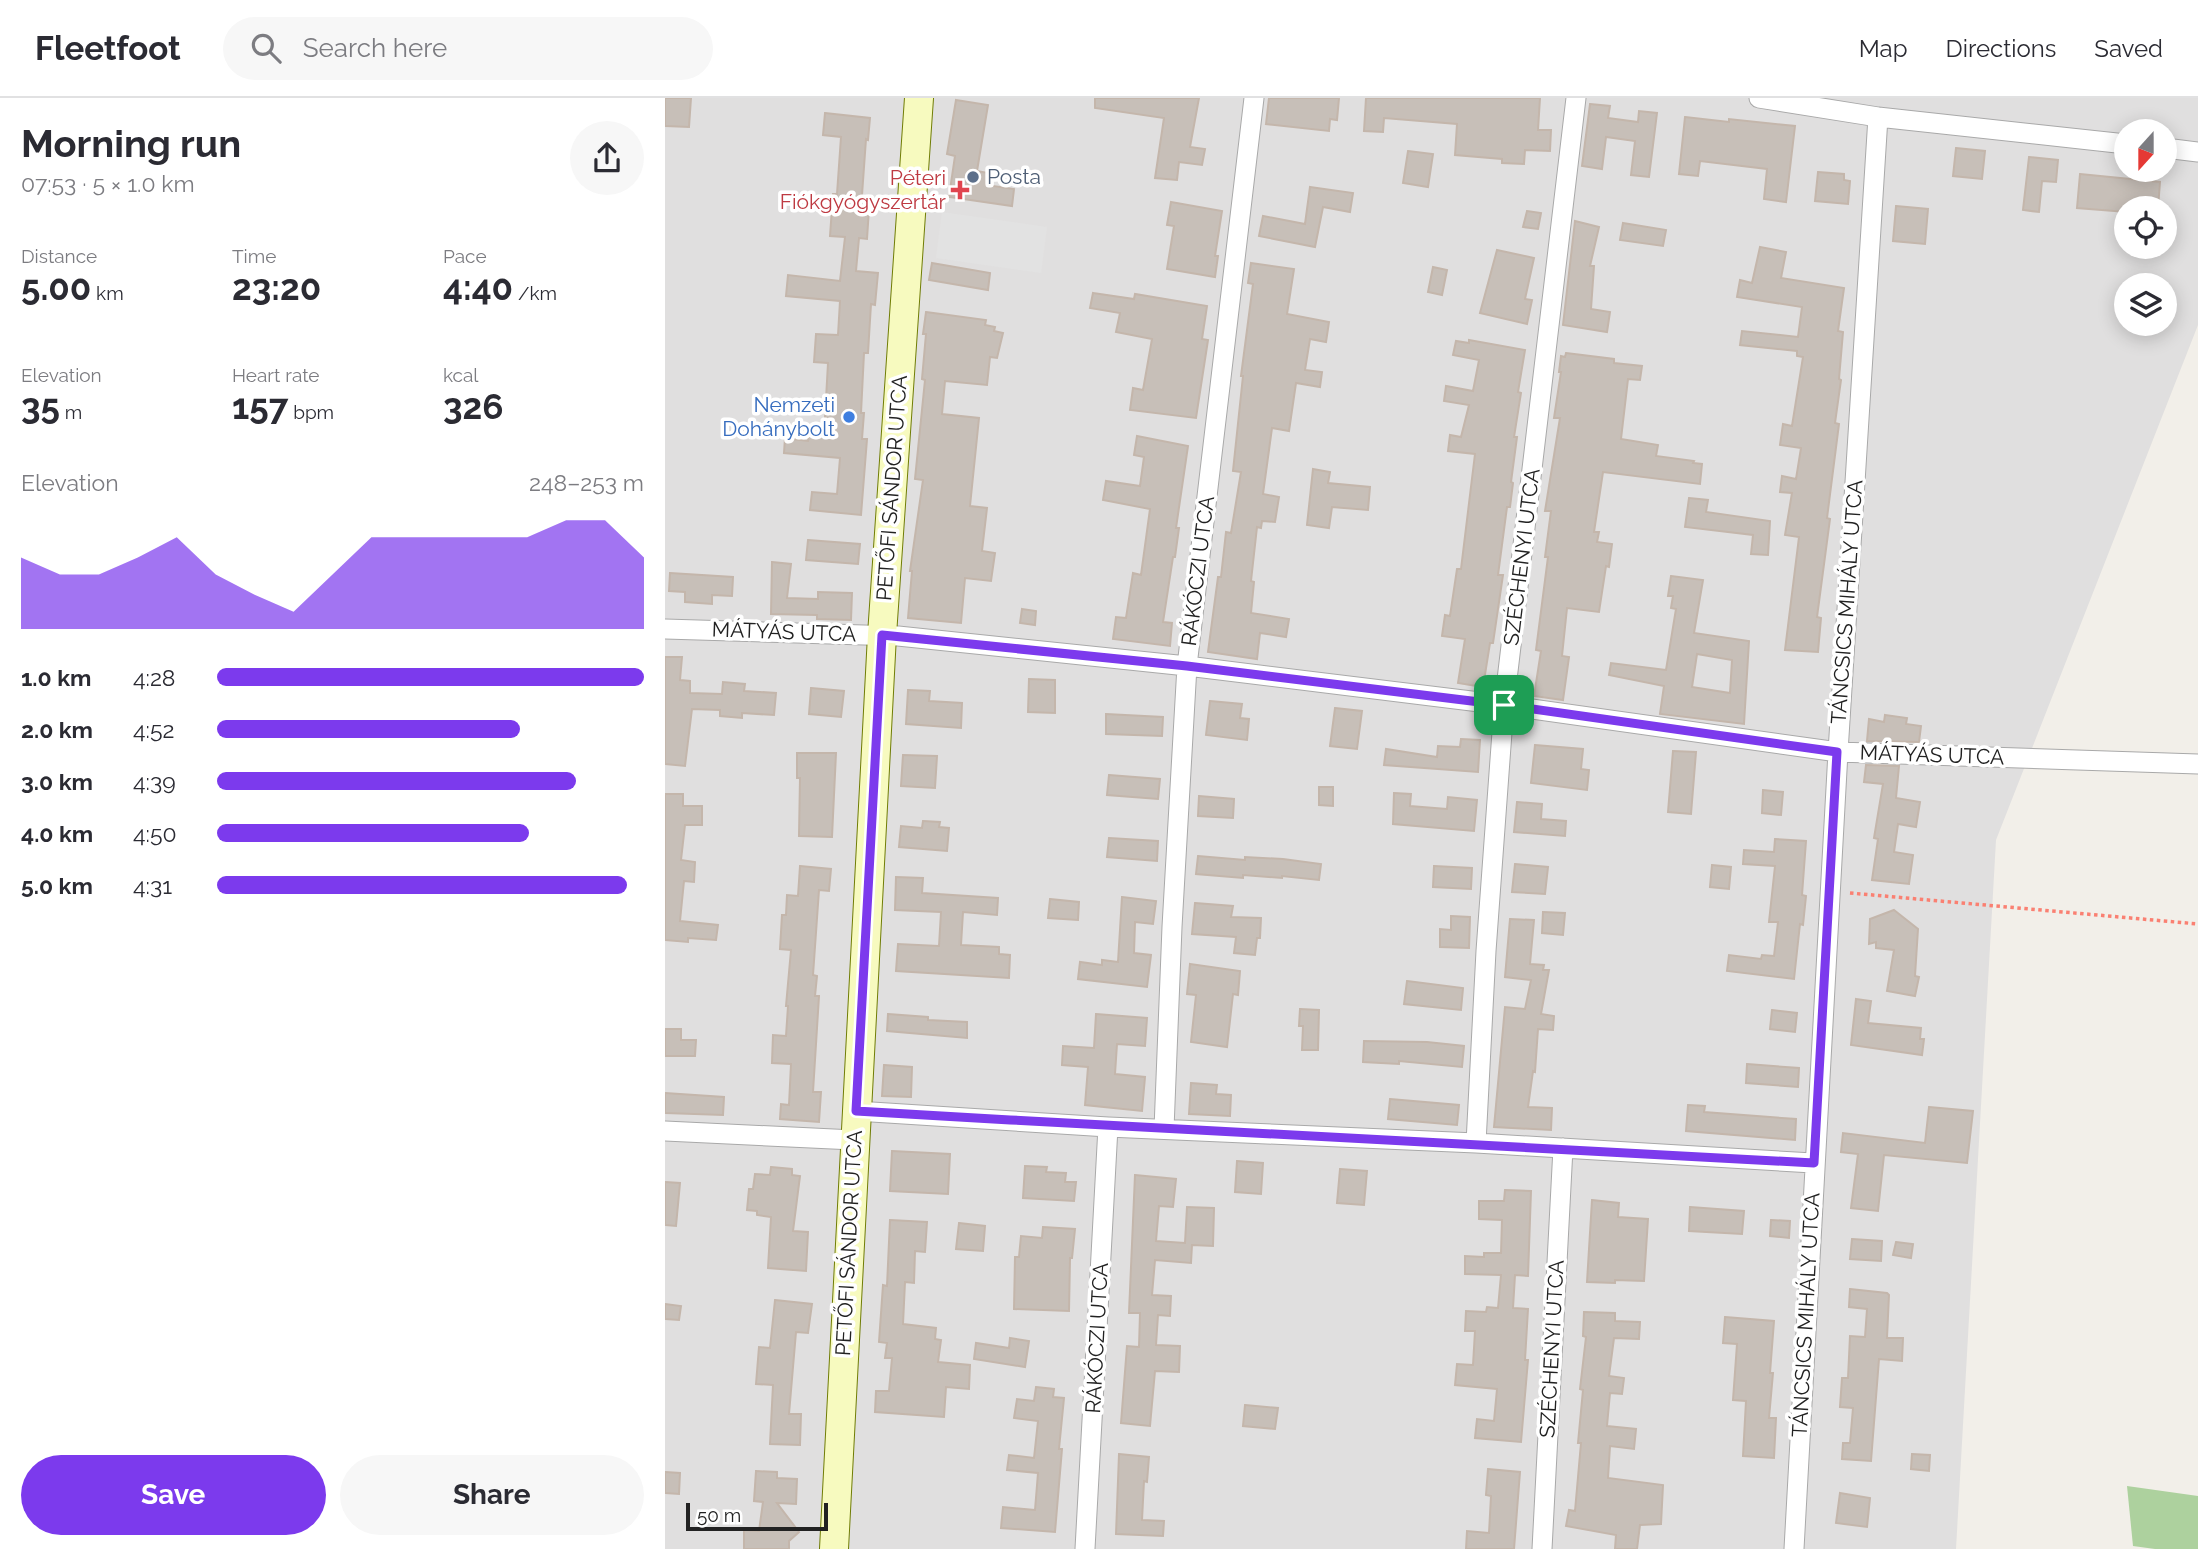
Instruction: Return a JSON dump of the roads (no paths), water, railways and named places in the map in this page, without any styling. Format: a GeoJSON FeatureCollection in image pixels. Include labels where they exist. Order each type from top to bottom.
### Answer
{"type":"FeatureCollection","features":[{"type":"Feature","properties":{"kind":"main road","name":"PETŐFI SÁNDOR UTCA"},"geometry":{"type":"LineString","coordinates":[[834,1549],[882,635],[919,98]]}},
{"type":"Feature","properties":{"kind":"street","name":"RÁKÓCZI UTCA"},"geometry":{"type":"LineString","coordinates":[[1164,1129],[1187,666],[1254,98]]}},
{"type":"Feature","properties":{"kind":"street","name":"SZÉCHENYI UTCA"},"geometry":{"type":"LineString","coordinates":[[1476,1143],[1486,951],[1504,705],[1576,98]]}},
{"type":"Feature","properties":{"kind":"street"},"geometry":{"type":"LineString","coordinates":[[1759,98],[1878,117],[2114,143]]}},
{"type":"Feature","properties":{"kind":"street","name":"TÁNCSICS MIHÁLY UTCA"},"geometry":{"type":"LineString","coordinates":[[1794,1549],[1837,752],[1878,117]]}},
{"type":"Feature","properties":{"kind":"street"},"geometry":{"type":"LineString","coordinates":[[2177,149],[2198,152]]}},
{"type":"Feature","properties":{"kind":"street","name":"MÁTYÁS UTCA"},"geometry":{"type":"LineString","coordinates":[[665,629],[882,635],[1187,666],[1504,705],[1837,752],[2198,764]]}},
{"type":"Feature","properties":{"kind":"street"},"geometry":{"type":"LineString","coordinates":[[856,1111],[1108,1127],[1476,1143],[1814,1163]]}},
{"type":"Feature","properties":{"kind":"street","name":"RÁKÓCZI UTCA"},"geometry":{"type":"LineString","coordinates":[[1085,1549],[1108,1127]]}},
{"type":"Feature","properties":{"kind":"street"},"geometry":{"type":"LineString","coordinates":[[665,1131],[854,1140]]}},
{"type":"Feature","properties":{"kind":"street","name":"SZÉCHENYI UTCA"},"geometry":{"type":"LineString","coordinates":[[1542,1549],[1563,1148]]}},
{"type":"Feature","properties":{"kind":"place","name":"Posta"},"geometry":{"type":"Point","coordinates":[973,177]}},
{"type":"Feature","properties":{"kind":"place","name":"Péteri Fiókgyógyszertár"},"geometry":{"type":"Point","coordinates":[960,190]}},
{"type":"Feature","properties":{"kind":"place","name":"Nemzeti Dohánybolt"},"geometry":{"type":"Point","coordinates":[849,417]}}]}
